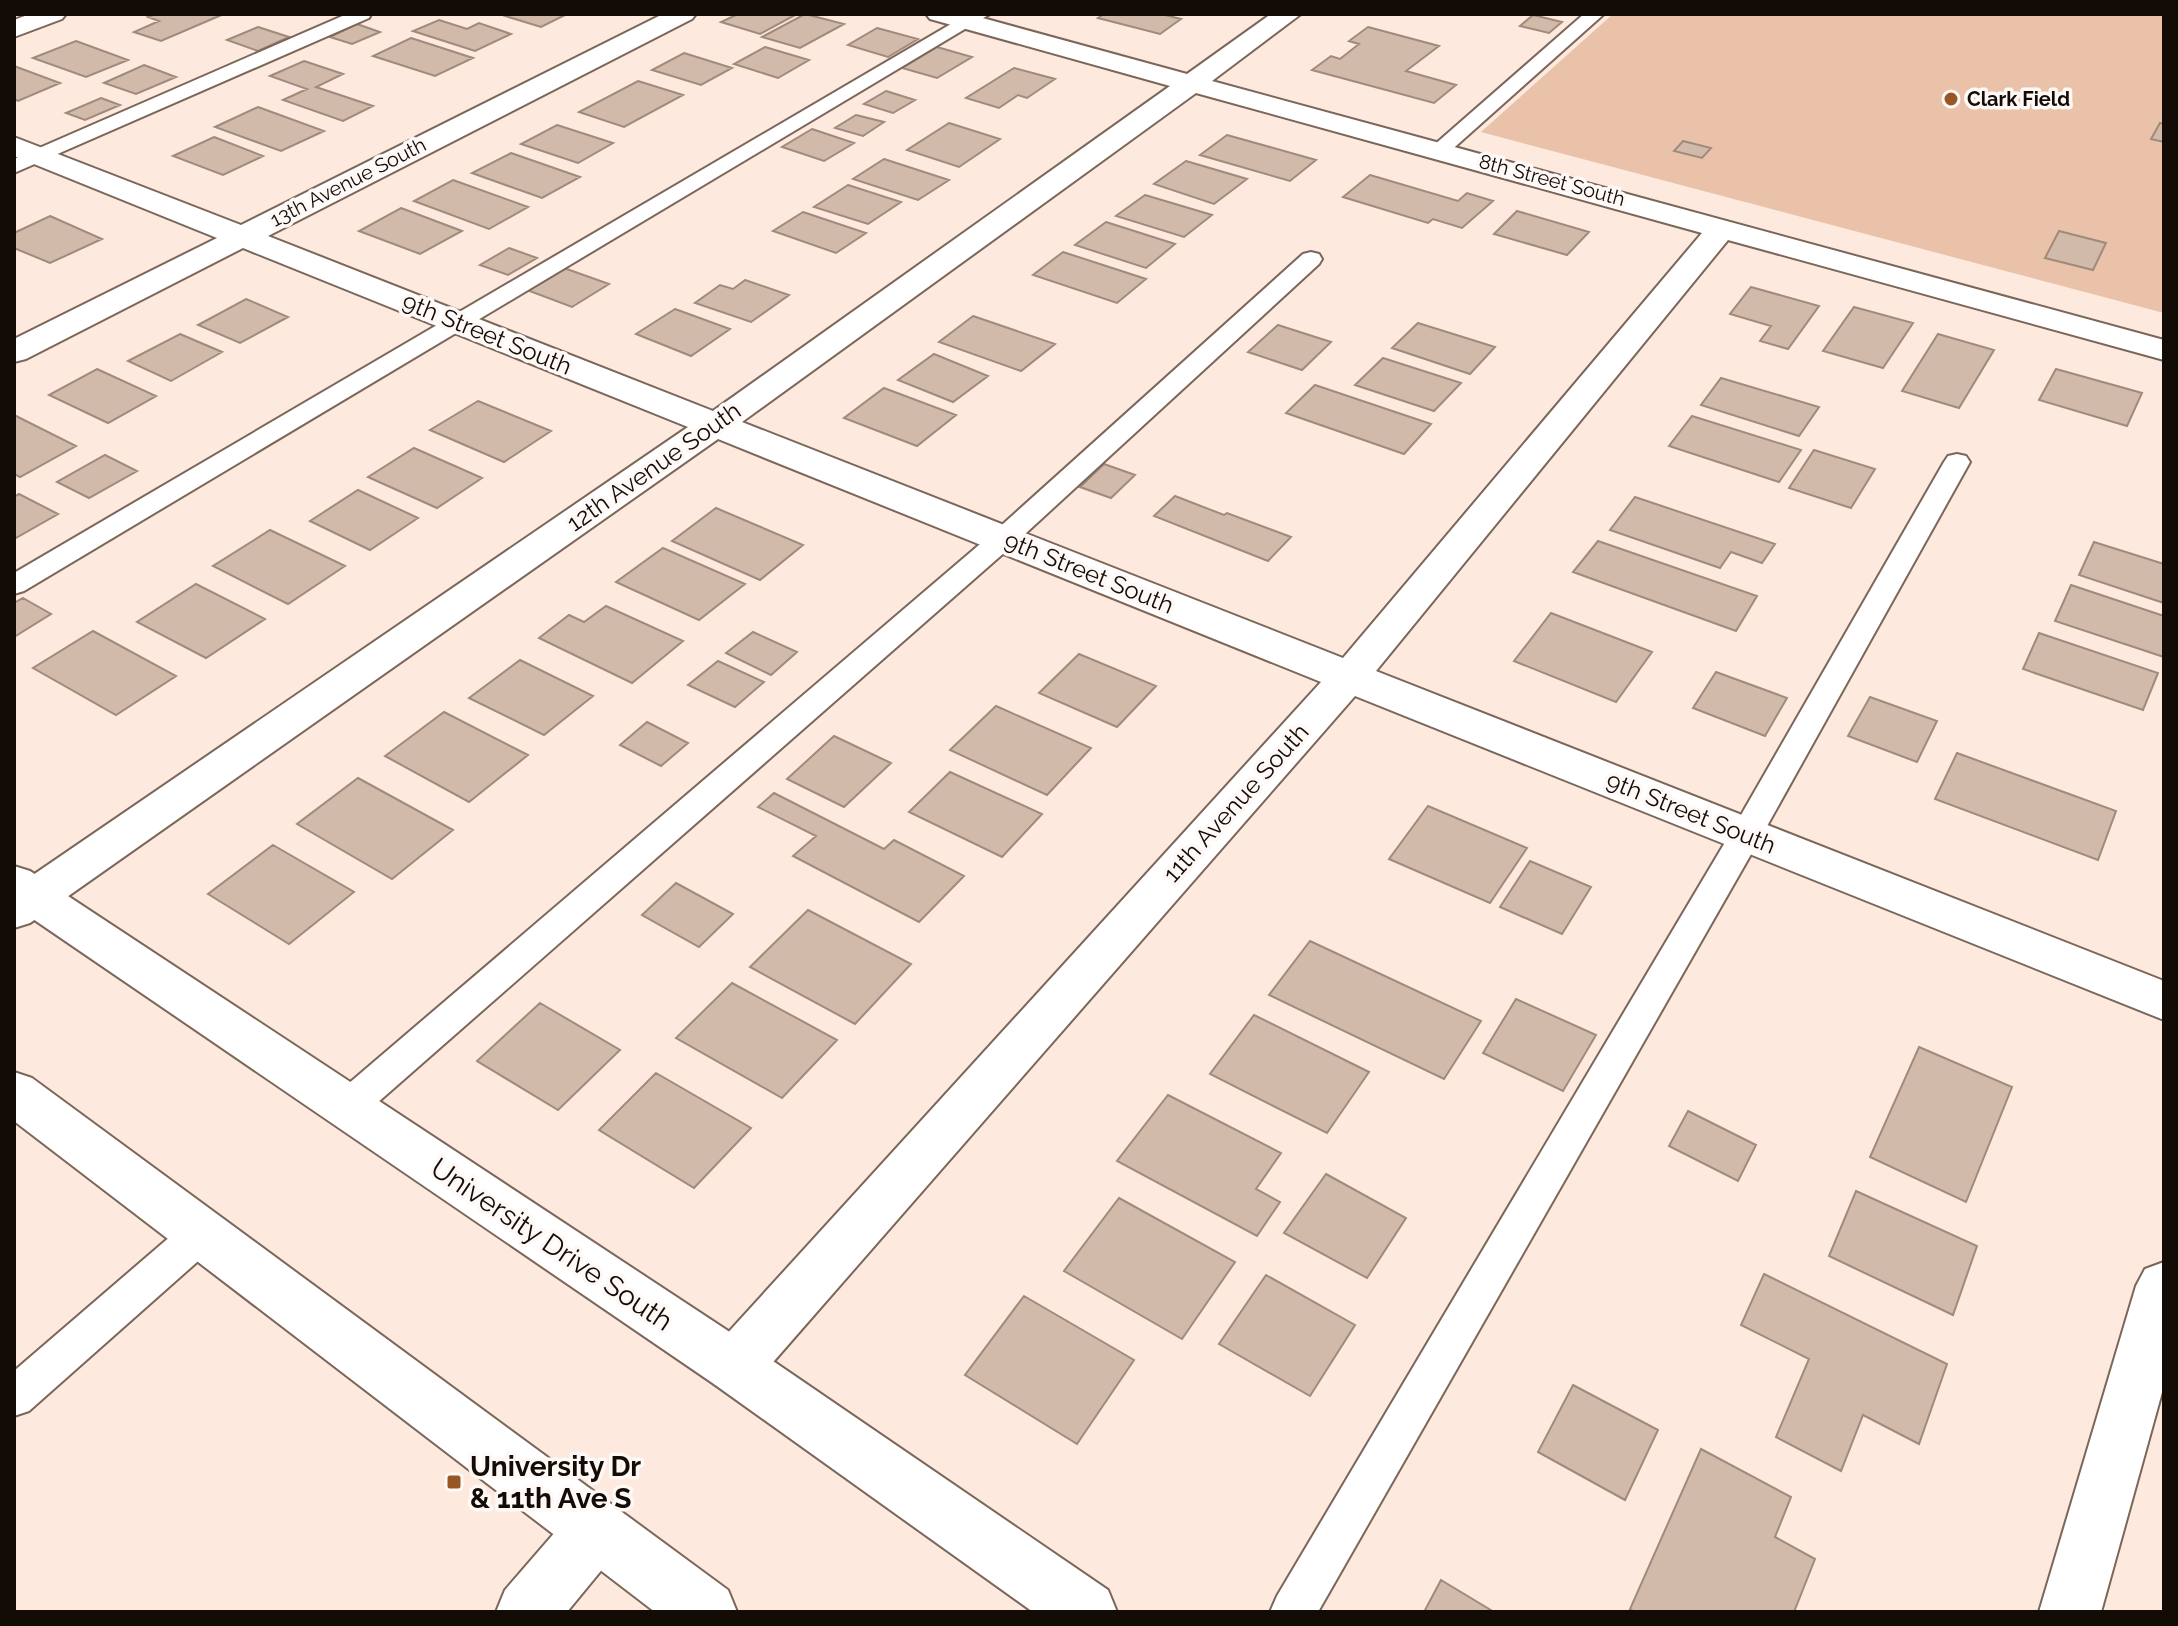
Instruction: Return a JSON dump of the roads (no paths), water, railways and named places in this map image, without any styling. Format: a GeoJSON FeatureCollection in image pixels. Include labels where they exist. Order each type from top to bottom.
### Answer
{"type":"FeatureCollection","features":[{"type":"Feature","properties":{"kind":"street"},"geometry":{"type":"LineString","coordinates":[[14,29],[53,14]]}},
{"type":"Feature","properties":{"kind":"street","name":"13th Avenue South"},"geometry":{"type":"LineString","coordinates":[[14,352],[683,14]]}},
{"type":"Feature","properties":{"kind":"street","name":"8th Street South"},"geometry":{"type":"LineString","coordinates":[[939,14],[974,18],[1191,82],[2164,350]]}},
{"type":"Feature","properties":{"kind":"street","name":"12th Avenue South"},"geometry":{"type":"LineString","coordinates":[[21,897],[715,425],[1288,14]]}},
{"type":"Feature","properties":{"kind":"street","name":"9th Street South"},"geometry":{"type":"LineString","coordinates":[[22,156],[241,236],[2164,1001]]}},
{"type":"Feature","properties":{"kind":"street","name":"11th Avenue South"},"geometry":{"type":"LineString","coordinates":[[734,1366],[1349,677],[1723,227]]}},
{"type":"Feature","properties":{"kind":"street","name":"University Drive South"},"geometry":{"type":"LineString","coordinates":[[21,897],[347,1107],[734,1366],[1086,1612]]}},
{"type":"Feature","properties":{"kind":"street"},"geometry":{"type":"LineString","coordinates":[[14,1093],[706,1612]]}},
{"type":"Feature","properties":{"kind":"street"},"geometry":{"type":"LineString","coordinates":[[2070,1612],[2164,1286]]}},
{"type":"Feature","properties":{"kind":"street"},"geometry":{"type":"LineString","coordinates":[[527,1612],[597,1529]]}},
{"type":"Feature","properties":{"kind":"lane"},"geometry":{"type":"LineString","coordinates":[[22,156],[362,14]]}},
{"type":"Feature","properties":{"kind":"lane"},"geometry":{"type":"LineString","coordinates":[[1440,150],[1595,14]]}},
{"type":"Feature","properties":{"kind":"lane"},"geometry":{"type":"LineString","coordinates":[[14,585],[974,18]]}},
{"type":"Feature","properties":{"kind":"lane"},"geometry":{"type":"LineString","coordinates":[[347,1107],[1003,539],[1311,259]]}},
{"type":"Feature","properties":{"kind":"lane"},"geometry":{"type":"LineString","coordinates":[[1293,1612],[1746,835],[1957,462]]}},
{"type":"Feature","properties":{"kind":"lane"},"geometry":{"type":"LineString","coordinates":[[14,1397],[200,1235]]}},
{"type":"Feature","properties":{"kind":"place","name":"Clark Field"},"geometry":{"type":"Point","coordinates":[1951,99]}},
{"type":"Feature","properties":{"kind":"place","name":"University Dr & 11th Ave S"},"geometry":{"type":"Point","coordinates":[454,1482]}}]}
